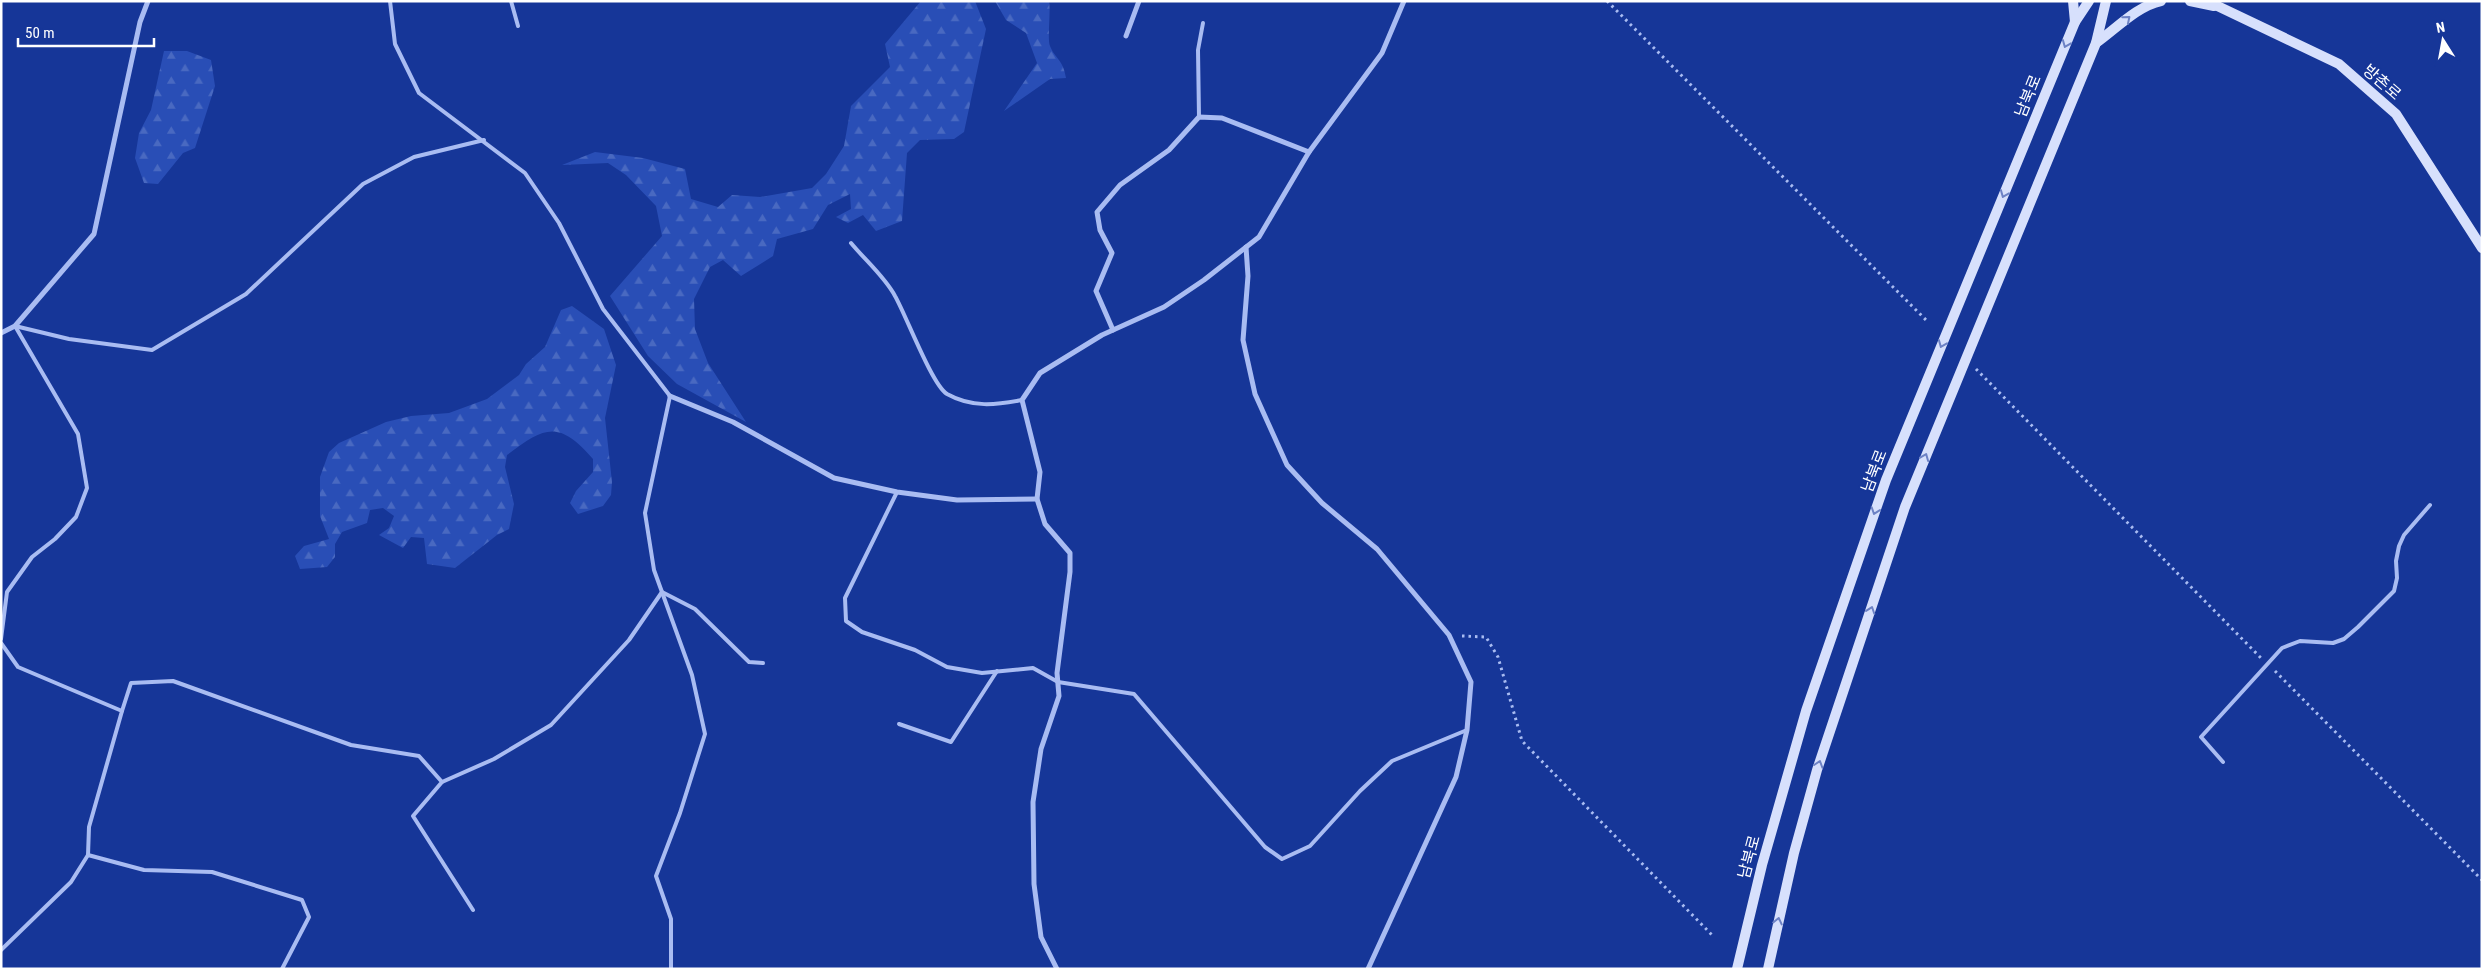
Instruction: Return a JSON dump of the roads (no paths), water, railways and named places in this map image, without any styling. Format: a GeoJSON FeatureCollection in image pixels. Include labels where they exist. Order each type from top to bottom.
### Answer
{"type":"FeatureCollection","features":[{"type":"Feature","properties":{"kind":"main road"},"geometry":{"type":"LineString","coordinates":[[2073,1],[2075,22]]}},
{"type":"Feature","properties":{"kind":"main road","name":"남북로"},"geometry":{"type":"LineString","coordinates":[[1737,969],[1762,865],[1806,711],[1883,489],[2075,22],[2089,1]]}},
{"type":"Feature","properties":{"kind":"main road"},"geometry":{"type":"LineString","coordinates":[[1768,969],[1794,853],[1817,770],[1905,506],[2096,43],[2106,1]]}},
{"type":"Feature","properties":{"kind":"main road"},"geometry":{"type":"LineString","coordinates":[[2096,43],[2136,11],[2150,3],[2161,1]]}},
{"type":"Feature","properties":{"kind":"main road"},"geometry":{"type":"LineString","coordinates":[[2190,1],[2218,4]]}},
{"type":"Feature","properties":{"kind":"main road","name":"방촌로"},"geometry":{"type":"LineString","coordinates":[[2207,1],[2218,4],[2339,64],[2396,114],[2482,248]]}},
{"type":"Feature","properties":{"kind":"street"},"geometry":{"type":"LineString","coordinates":[[1,333],[15,326],[94,234],[140,22],[148,1]]}},
{"type":"Feature","properties":{"kind":"street"},"geometry":{"type":"LineString","coordinates":[[1126,36],[1139,1]]}},
{"type":"Feature","properties":{"kind":"street"},"geometry":{"type":"LineString","coordinates":[[1057,969],[1041,937],[1034,884],[1033,802],[1041,749],[1059,696],[1057,672],[1070,572],[1070,553],[1045,524],[1037,499],[1040,472],[1022,400],[1040,373],[1114,330],[1164,307],[1204,280],[1259,237],[1309,152],[1382,53],[1404,1]]}},
{"type":"Feature","properties":{"kind":"street"},"geometry":{"type":"LineString","coordinates":[[1114,330],[1096,291],[1112,253],[1100,230],[1097,212],[1120,185],[1169,150],[1199,117],[1222,118],[1309,152]]}},
{"type":"Feature","properties":{"kind":"street"},"geometry":{"type":"LineString","coordinates":[[1246,247],[1248,276],[1243,340],[1255,394],[1287,465],[1322,503],[1377,548],[1449,635],[1471,682],[1467,730],[1456,777],[1368,969]]}},
{"type":"Feature","properties":{"kind":"street"},"geometry":{"type":"LineString","coordinates":[[670,396],[733,422],[834,478],[897,492],[957,500],[1037,499]]}},
{"type":"Feature","properties":{"kind":"lane"},"geometry":{"type":"LineString","coordinates":[[390,1],[395,44],[419,93],[484,140],[525,173],[559,222],[603,309],[670,396],[645,512],[654,570],[692,675],[705,734],[680,813],[656,876],[670,919],[671,969]]}},
{"type":"Feature","properties":{"kind":"lane"},"geometry":{"type":"LineString","coordinates":[[511,1],[518,26]]}},
{"type":"Feature","properties":{"kind":"lane"},"geometry":{"type":"LineString","coordinates":[[1199,117],[1198,50],[1203,23]]}},
{"type":"Feature","properties":{"kind":"lane"},"geometry":{"type":"LineString","coordinates":[[15,326],[69,339],[152,350],[246,294],[363,184],[414,157],[484,140]]}},
{"type":"Feature","properties":{"kind":"lane"},"geometry":{"type":"LineString","coordinates":[[850,243],[895,294],[933,375],[946,394],[975,405],[999,405],[1022,400]]}},
{"type":"Feature","properties":{"kind":"lane"},"geometry":{"type":"LineString","coordinates":[[15,326],[78,434],[87,488],[76,517],[55,539],[32,557],[7,592],[1,641],[18,667],[122,711]]}},
{"type":"Feature","properties":{"kind":"lane"},"geometry":{"type":"LineString","coordinates":[[897,492],[845,598],[846,621],[862,632],[915,650],[947,667],[982,673],[1033,668],[1058,682],[1134,694],[1266,847],[1282,859],[1310,846],[1360,791],[1392,761],[1467,730]]}},
{"type":"Feature","properties":{"kind":"lane"},"geometry":{"type":"LineString","coordinates":[[2223,762],[2201,738],[2282,648],[2300,641],[2333,643],[2344,639],[2394,592],[2399,546],[2404,535],[2430,505]]}},
{"type":"Feature","properties":{"kind":"lane"},"geometry":{"type":"LineString","coordinates":[[662,592],[695,609],[749,662],[763,663]]}},
{"type":"Feature","properties":{"kind":"lane"},"geometry":{"type":"LineString","coordinates":[[473,910],[413,816],[442,782],[494,759],[551,724],[629,640],[662,592]]}},
{"type":"Feature","properties":{"kind":"lane"},"geometry":{"type":"LineString","coordinates":[[899,724],[951,742],[998,671]]}},
{"type":"Feature","properties":{"kind":"lane"},"geometry":{"type":"LineString","coordinates":[[1,950],[70,882],[88,855],[89,827],[131,683],[173,681],[351,745],[419,756],[442,782]]}},
{"type":"Feature","properties":{"kind":"lane"},"geometry":{"type":"LineString","coordinates":[[88,855],[144,870],[212,872],[302,900],[309,917],[282,969]]}}]}
